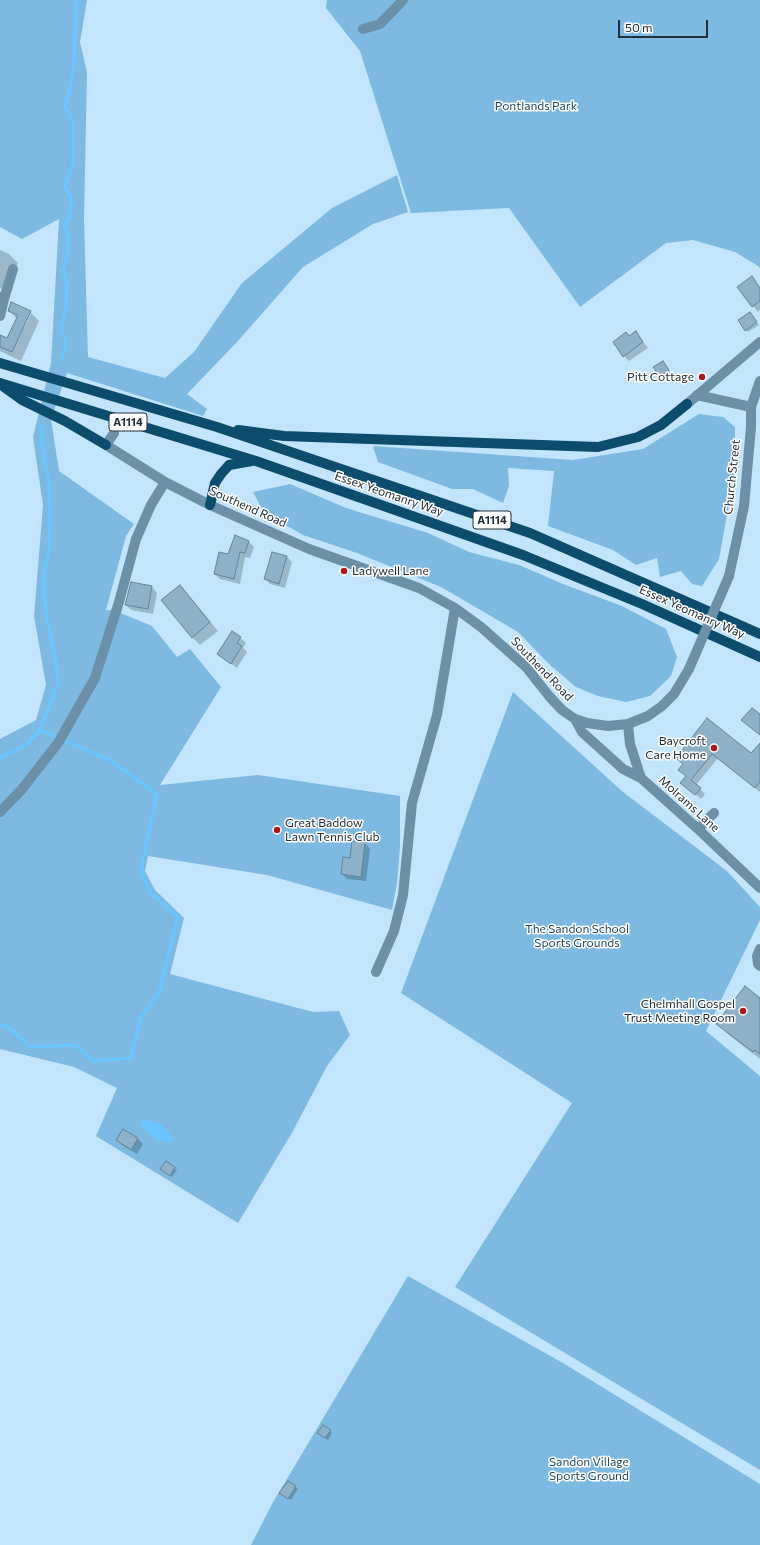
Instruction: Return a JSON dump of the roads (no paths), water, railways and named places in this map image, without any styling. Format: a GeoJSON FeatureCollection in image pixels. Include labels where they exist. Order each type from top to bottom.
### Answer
{"type":"FeatureCollection","features":[{"type":"Feature","properties":{"kind":"main road","name":"A1114"},"geometry":{"type":"LineString","coordinates":[[0,363],[216,427]]}},
{"type":"Feature","properties":{"kind":"main road"},"geometry":{"type":"LineString","coordinates":[[0,384],[22,400],[65,421],[106,445]]}},
{"type":"Feature","properties":{"kind":"main road","name":"Essex Yeomanry Way"},"geometry":{"type":"LineString","coordinates":[[0,384],[256,461],[523,555],[642,604],[760,657]]}},
{"type":"Feature","properties":{"kind":"main road"},"geometry":{"type":"LineString","coordinates":[[216,427],[284,436],[598,447],[638,437],[662,425],[687,404]]}},
{"type":"Feature","properties":{"kind":"main road","name":"Essex Yeomanry Way"},"geometry":{"type":"LineString","coordinates":[[216,427],[530,533],[760,634]]}},
{"type":"Feature","properties":{"kind":"main road"},"geometry":{"type":"LineString","coordinates":[[210,505],[215,483],[229,465],[239,462],[256,461]]}},
{"type":"Feature","properties":{"kind":"street"},"geometry":{"type":"LineString","coordinates":[[363,29],[380,24],[403,0]]}},
{"type":"Feature","properties":{"kind":"street"},"geometry":{"type":"LineString","coordinates":[[0,316],[2,298],[13,269]]}},
{"type":"Feature","properties":{"kind":"street"},"geometry":{"type":"LineString","coordinates":[[687,404],[760,342]]}},
{"type":"Feature","properties":{"kind":"street","name":"Church Street"},"geometry":{"type":"LineString","coordinates":[[729,576],[744,506],[751,427],[751,407],[760,381]]}},
{"type":"Feature","properties":{"kind":"street"},"geometry":{"type":"LineString","coordinates":[[697,395],[751,407]]}},
{"type":"Feature","properties":{"kind":"street"},"geometry":{"type":"LineString","coordinates":[[106,445],[114,433]]}},
{"type":"Feature","properties":{"kind":"street","name":"Southend Road"},"geometry":{"type":"LineString","coordinates":[[106,445],[165,482],[210,505],[309,549],[419,588],[455,608],[481,627],[520,662],[562,710],[575,719],[587,723],[608,726],[628,724],[648,716],[662,706],[674,694],[689,669],[729,576]]}},
{"type":"Feature","properties":{"kind":"street"},"geometry":{"type":"LineString","coordinates":[[0,812],[22,790],[55,746],[95,678],[119,602],[136,538],[151,505],[165,482]]}},
{"type":"Feature","properties":{"kind":"street"},"geometry":{"type":"LineString","coordinates":[[376,972],[394,931],[403,895],[412,803],[437,715],[455,608]]}},
{"type":"Feature","properties":{"kind":"street"},"geometry":{"type":"LineString","coordinates":[[575,719],[582,732],[623,769],[641,778]]}},
{"type":"Feature","properties":{"kind":"street","name":"Molrams Lane"},"geometry":{"type":"LineString","coordinates":[[628,724],[630,744],[641,778],[698,829],[760,888]]}},
{"type":"Feature","properties":{"kind":"street"},"geometry":{"type":"LineString","coordinates":[[698,829],[714,813]]}},
{"type":"Feature","properties":{"kind":"street"},"geometry":{"type":"LineString","coordinates":[[760,949],[757,956],[758,964],[760,966]]}},
{"type":"Feature","properties":{"kind":"waterway"},"geometry":{"type":"LineString","coordinates":[[62,359],[66,343],[61,327],[66,310],[67,285],[63,270],[67,258],[69,238],[64,225],[70,216],[72,201],[65,186],[73,164],[73,121],[65,105],[70,89],[74,63],[76,6],[78,0]]}},
{"type":"Feature","properties":{"kind":"waterway"},"geometry":{"type":"LineString","coordinates":[[40,730],[58,683],[55,655],[46,614],[43,582],[49,548],[50,519],[49,482],[42,445],[42,426]]}},
{"type":"Feature","properties":{"kind":"waterway"},"geometry":{"type":"LineString","coordinates":[[0,758],[26,745],[40,730],[110,760],[157,794],[141,870],[150,892],[178,917],[159,994],[141,1017],[131,1058],[94,1061],[75,1045],[30,1047],[6,1025],[0,1026]]}},
{"type":"Feature","properties":{"kind":"place","name":"Pitt Cottage"},"geometry":{"type":"Point","coordinates":[702,377]}},
{"type":"Feature","properties":{"kind":"place","name":"Ladywell Lane"},"geometry":{"type":"Point","coordinates":[344,571]}},
{"type":"Feature","properties":{"kind":"place","name":"Baycroft Care Home"},"geometry":{"type":"Point","coordinates":[714,748]}},
{"type":"Feature","properties":{"kind":"place","name":"Great Baddow Lawn Tennis Club"},"geometry":{"type":"Point","coordinates":[277,830]}},
{"type":"Feature","properties":{"kind":"place","name":"Chelmhall Gospel Trust Meeting Room"},"geometry":{"type":"Point","coordinates":[743,1011]}},
{"type":"Feature","properties":{"kind":"park label","name":"Pontlands Park"},"geometry":{"type":"Point","coordinates":[536,106]}},
{"type":"Feature","properties":{"kind":"park label","name":"The Sandon School Sports Grounds"},"geometry":{"type":"Point","coordinates":[577,936]}},
{"type":"Feature","properties":{"kind":"park label","name":"Sandon Village Sports Ground"},"geometry":{"type":"Point","coordinates":[589,1469]}}]}
